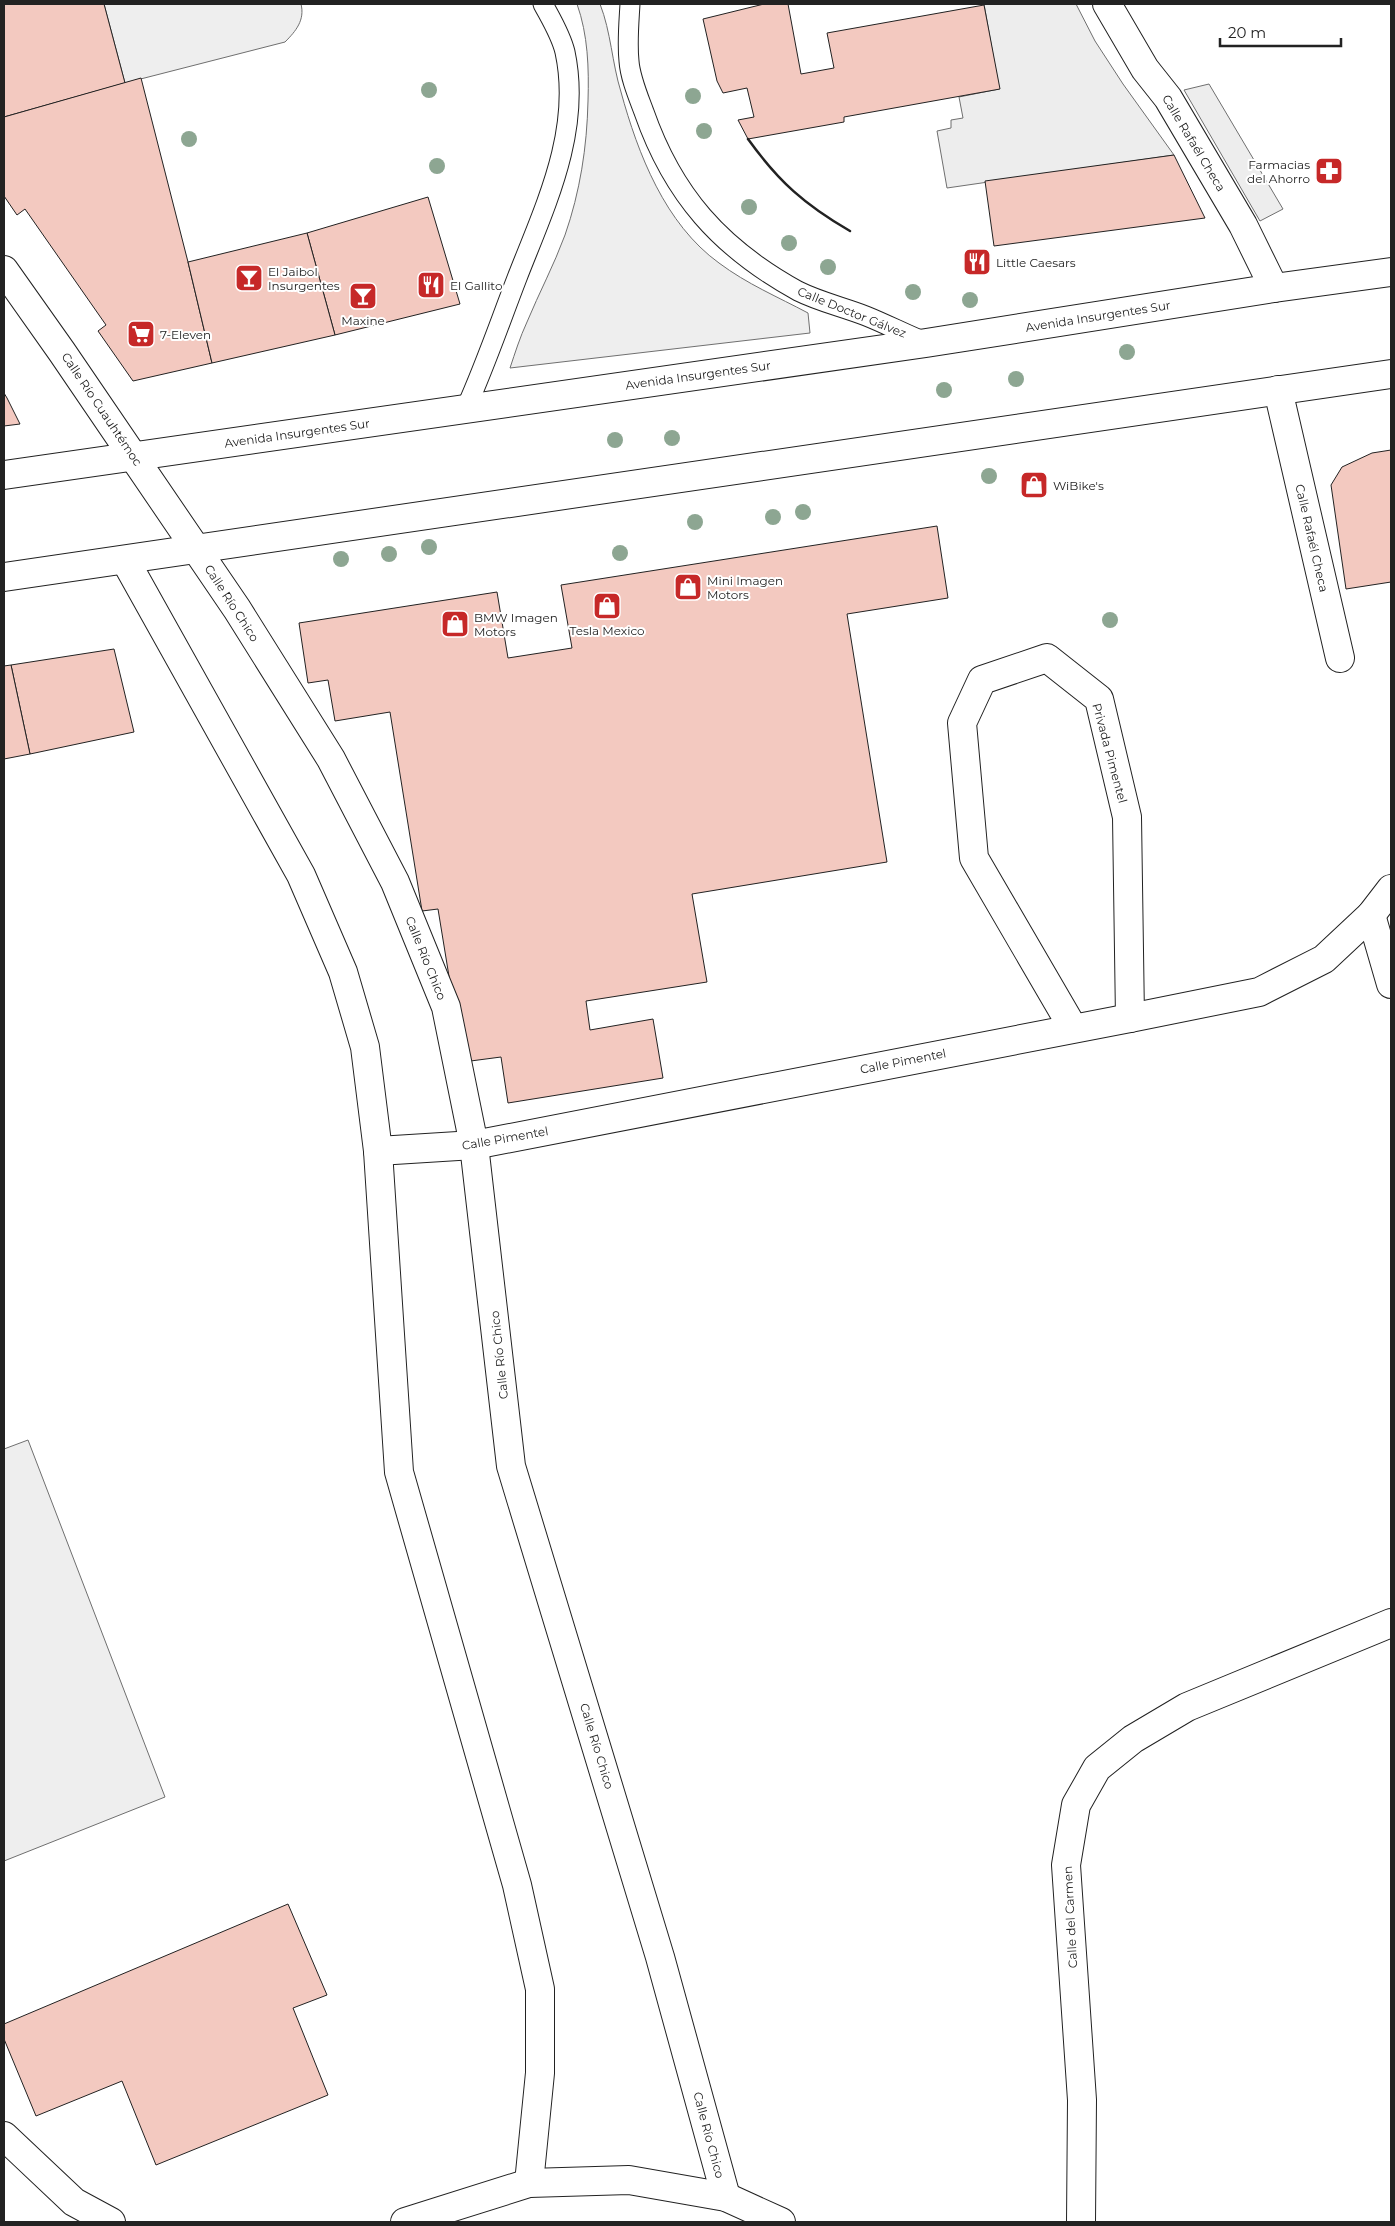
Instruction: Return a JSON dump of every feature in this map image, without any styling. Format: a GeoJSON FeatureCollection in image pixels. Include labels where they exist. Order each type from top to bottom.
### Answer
{"type":"FeatureCollection","features":[{"type":"Feature","properties":{"kind":"street","name":"Calle Rafaél Checa"},"geometry":{"type":"LineString","coordinates":[[1107,4],[1145,69],[1168,98],[1205,160],[1243,225],[1274,288]]}},
{"type":"Feature","properties":{"kind":"street","name":"Calle Río Cuauhtémoc"},"geometry":{"type":"LineString","coordinates":[[4,270],[198,550]]}},
{"type":"Feature","properties":{"kind":"street","name":"Avenida Insurgentes Sur"},"geometry":{"type":"LineString","coordinates":[[4,475],[926,343],[1274,288],[1391,272]]}},
{"type":"Feature","properties":{"kind":"street"},"geometry":{"type":"LineString","coordinates":[[4,577],[1391,374]]}},
{"type":"Feature","properties":{"kind":"street","name":"Calle Rafaél Checa"},"geometry":{"type":"LineString","coordinates":[[1278,390],[1340,658]]}},
{"type":"Feature","properties":{"kind":"street","name":"Calle Río Chico"},"geometry":{"type":"LineString","coordinates":[[198,550],[331,759],[395,882],[446,1007],[464,1146],[511,1466],[660,1957],[726,2197]]}},
{"type":"Feature","properties":{"kind":"street"},"geometry":{"type":"LineString","coordinates":[[125,560],[301,875],[339,964],[365,1047],[385,1150],[399,1472],[517,1885],[540,1989],[540,2073],[529,2183]]}},
{"type":"Feature","properties":{"kind":"street","name":"Privada Pimentel"},"geometry":{"type":"LineString","coordinates":[[1073,1028],[974,858],[962,723],[982,680],[1047,658],[1099,699],[1127,817],[1130,1018]]}},
{"type":"Feature","properties":{"kind":"street","name":"Calle Pimentel"},"geometry":{"type":"LineString","coordinates":[[385,1150],[464,1146],[1259,992],[1324,959],[1371,915],[1391,889]]}},
{"type":"Feature","properties":{"kind":"street"},"geometry":{"type":"LineString","coordinates":[[1371,915],[1391,984]]}},
{"type":"Feature","properties":{"kind":"street","name":"Calle del Carmen"},"geometry":{"type":"LineString","coordinates":[[1081,2222],[1082,2100],[1066,1865],[1076,1805],[1097,1768],[1133,1738],[1187,1707],[1391,1623]]}},
{"type":"Feature","properties":{"kind":"street"},"geometry":{"type":"LineString","coordinates":[[4,2136],[74,2202],[112,2222]]}},
{"type":"Feature","properties":{"kind":"street"},"geometry":{"type":"LineString","coordinates":[[405,2222],[529,2183],[629,2180],[726,2197],[781,2222]]}},
{"type":"Feature","properties":{"kind":"lane"},"geometry":{"type":"LineString","coordinates":[[466,408],[487,362],[552,189],[566,137],[568,74],[565,50],[555,25],[543,4]]}},
{"type":"Feature","properties":{"kind":"lane"},"geometry":{"type":"LineString","coordinates":[[617,4],[629,62]]}},
{"type":"Feature","properties":{"kind":"lane","name":"Calle Doctor Gálvez"},"geometry":{"type":"LineString","coordinates":[[630,4],[629,62],[652,136],[670,173],[693,208],[716,232],[742,254],[800,292],[865,316],[926,343]]}},
{"type":"Feature","properties":{"kind":"shaded area"},"geometry":{"type":"Polygon","coordinates":[[[104,4],[301,4],[302,15],[296,29],[285,42],[125,83],[104,4]]]}},
{"type":"Feature","properties":{"kind":"shaded area"},"geometry":{"type":"Polygon","coordinates":[[[577,4],[600,4],[607,25],[618,81],[636,139],[656,186],[683,229],[700,247],[730,271],[808,313],[810,333],[510,368],[524,328],[565,235],[582,169],[587,118],[588,76],[586,40],[577,4]]]}},
{"type":"Feature","properties":{"kind":"shaded area"},"geometry":{"type":"Polygon","coordinates":[[[984,4],[1076,4],[1095,41],[1174,155],[947,188],[937,131],[951,128],[951,120],[963,118],[959,97],[999,89],[984,4]]]}},
{"type":"Feature","properties":{"kind":"shaded area"},"geometry":{"type":"Polygon","coordinates":[[[1209,84],[1283,209],[1260,221],[1184,90],[1209,84]]]}},
{"type":"Feature","properties":{"kind":"shaded area"},"geometry":{"type":"Polygon","coordinates":[[[28,1440],[165,1797],[4,1861],[4,1449],[28,1440]]]}},
{"type":"Feature","properties":{"kind":"building"},"geometry":{"type":"Polygon","coordinates":[[[4,4],[104,4],[125,83],[4,117],[4,4]]]}},
{"type":"Feature","properties":{"kind":"building"},"geometry":{"type":"Polygon","coordinates":[[[764,4],[788,4],[801,74],[834,68],[827,33],[984,5],[1000,89],[844,117],[844,122],[748,139],[738,120],[754,117],[747,88],[723,93],[717,81],[703,19],[764,4]]]}},
{"type":"Feature","properties":{"kind":"building"},"geometry":{"type":"Polygon","coordinates":[[[141,78],[212,363],[133,381],[98,331],[106,325],[25,209],[17,215],[4,196],[4,117],[141,78]]]}},
{"type":"Feature","properties":{"kind":"building"},"geometry":{"type":"Polygon","coordinates":[[[1174,155],[1205,218],[994,246],[985,181],[1174,155]]]}},
{"type":"Feature","properties":{"kind":"building"},"geometry":{"type":"Polygon","coordinates":[[[428,197],[460,304],[335,335],[307,233],[428,197]]]}},
{"type":"Feature","properties":{"kind":"building"},"geometry":{"type":"Polygon","coordinates":[[[307,233],[335,335],[212,363],[188,262],[307,233]]]}},
{"type":"Feature","properties":{"kind":"building"},"geometry":{"type":"Polygon","coordinates":[[[4,393],[7,398],[20,424],[4,426],[4,393]]]}},
{"type":"Feature","properties":{"kind":"building"},"geometry":{"type":"Polygon","coordinates":[[[1391,450],[1391,582],[1346,589],[1331,485],[1342,467],[1372,453],[1391,450]]]}},
{"type":"Feature","properties":{"kind":"building"},"geometry":{"type":"Polygon","coordinates":[[[937,526],[948,598],[847,614],[887,862],[692,894],[707,982],[586,1001],[590,1030],[653,1019],[663,1078],[508,1103],[501,1057],[463,1062],[438,909],[422,911],[390,712],[335,721],[328,680],[308,683],[299,623],[497,592],[508,658],[572,648],[561,585],[937,526]]]}},
{"type":"Feature","properties":{"kind":"building"},"geometry":{"type":"Polygon","coordinates":[[[114,649],[134,732],[30,754],[11,665],[114,649]]]}},
{"type":"Feature","properties":{"kind":"building"},"geometry":{"type":"Polygon","coordinates":[[[11,665],[30,754],[4,759],[4,666],[11,665]]]}},
{"type":"Feature","properties":{"kind":"building"},"geometry":{"type":"Polygon","coordinates":[[[288,1904],[327,1995],[293,2008],[328,2095],[156,2165],[122,2081],[36,2116],[4,2039],[4,2024],[288,1904]]]}},
{"type":"Feature","properties":{"kind":"wall"},"geometry":{"type":"LineString","coordinates":[[748,139],[782,180],[806,202],[850,231]]}},
{"type":"Feature","properties":{"kind":"place","name":"Farmacias del Ahorro"},"geometry":{"type":"Point","coordinates":[1329,171]}},
{"type":"Feature","properties":{"kind":"place","name":"Little Caesars"},"geometry":{"type":"Point","coordinates":[977,262]}},
{"type":"Feature","properties":{"kind":"place","name":"El Jaibol Insurgentes"},"geometry":{"type":"Point","coordinates":[249,278]}},
{"type":"Feature","properties":{"kind":"place","name":"El Gallito"},"geometry":{"type":"Point","coordinates":[431,285]}},
{"type":"Feature","properties":{"kind":"place","name":"Maxine"},"geometry":{"type":"Point","coordinates":[363,296]}},
{"type":"Feature","properties":{"kind":"place","name":"7-Eleven"},"geometry":{"type":"Point","coordinates":[141,334]}},
{"type":"Feature","properties":{"kind":"place","name":"WiBike's"},"geometry":{"type":"Point","coordinates":[1034,485]}},
{"type":"Feature","properties":{"kind":"place","name":"Mini Imagen Motors"},"geometry":{"type":"Point","coordinates":[688,587]}},
{"type":"Feature","properties":{"kind":"place","name":"Tesla Mexico"},"geometry":{"type":"Point","coordinates":[607,606]}},
{"type":"Feature","properties":{"kind":"place","name":"BMW Imagen Motors"},"geometry":{"type":"Point","coordinates":[455,624]}}]}
